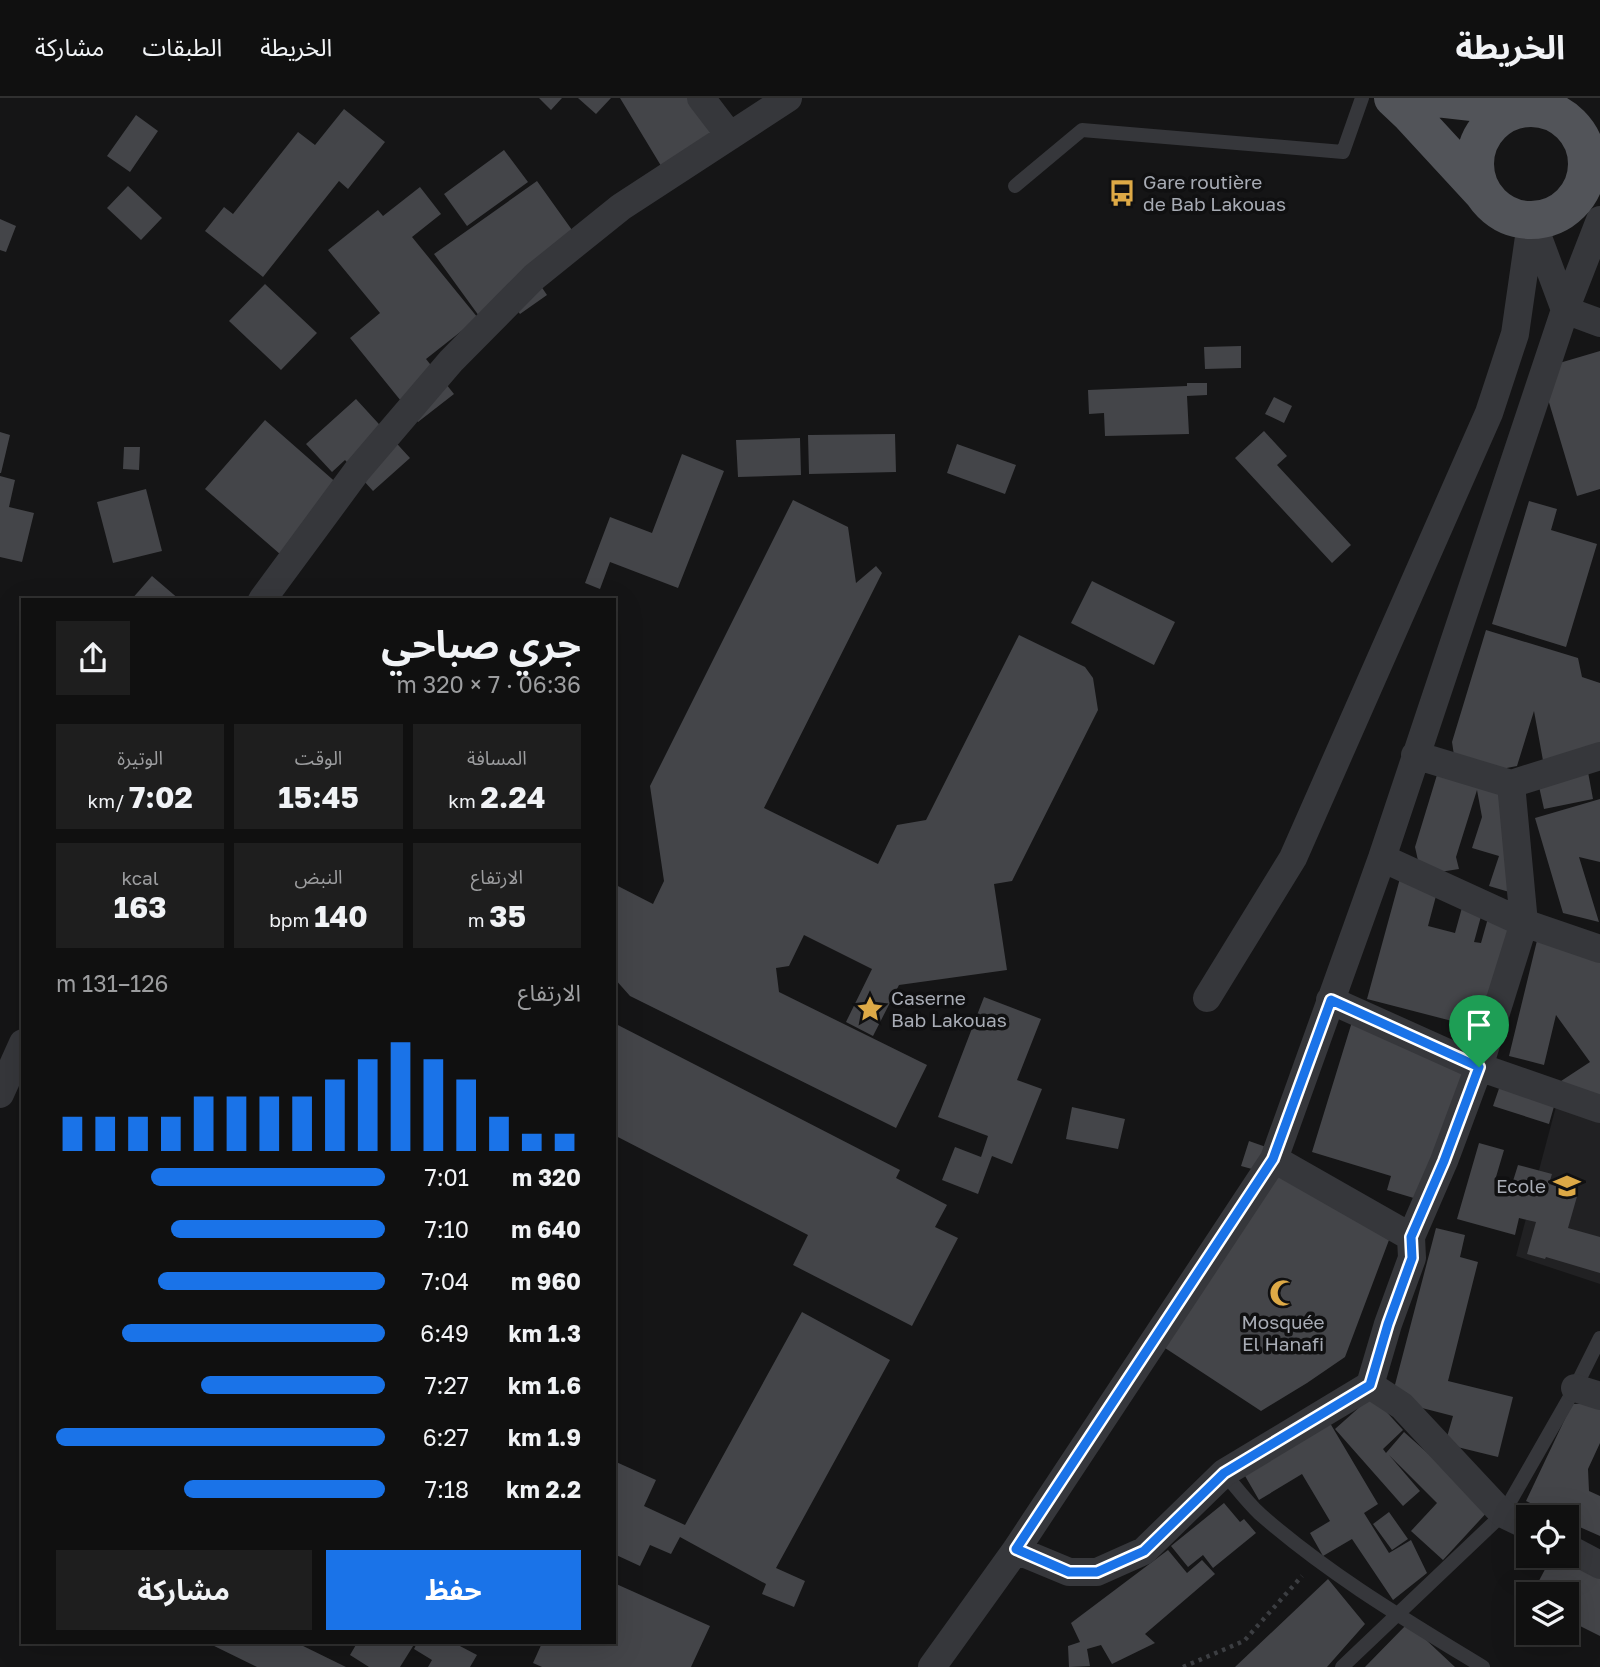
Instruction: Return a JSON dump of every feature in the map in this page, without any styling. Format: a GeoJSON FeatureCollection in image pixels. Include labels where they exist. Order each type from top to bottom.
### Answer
{"type":"FeatureCollection","features":[{"type":"Feature","properties":{"kind":"main road"},"geometry":{"type":"LineString","coordinates":[[1393,98],[1491,204],[1503,213],[1517,218],[1532,220],[1549,217],[1566,209],[1578,195],[1586,179],[1588,161],[1584,143],[1574,128],[1543,112],[1507,113],[1492,124],[1481,138],[1475,156],[1476,175],[1482,192]]}},
{"type":"Feature","properties":{"kind":"main road"},"geometry":{"type":"LineString","coordinates":[[1437,98],[1543,112],[1600,116]]}},
{"type":"Feature","properties":{"kind":"street"},"geometry":{"type":"LineString","coordinates":[[701,98],[730,136]]}},
{"type":"Feature","properties":{"kind":"street"},"geometry":{"type":"LineString","coordinates":[[263,598],[357,471],[451,361],[534,277],[621,207],[788,98]]}},
{"type":"Feature","properties":{"kind":"street"},"geometry":{"type":"LineString","coordinates":[[1532,220],[1565,310],[1600,323]]}},
{"type":"Feature","properties":{"kind":"street"},"geometry":{"type":"LineString","coordinates":[[1207,998],[1293,858],[1489,413],[1515,334],[1532,220]]}},
{"type":"Feature","properties":{"kind":"street"},"geometry":{"type":"LineString","coordinates":[[932,1667],[1016,1549],[1273,1159],[1382,858],[1565,310],[1600,220]]}},
{"type":"Feature","properties":{"kind":"street"},"geometry":{"type":"LineString","coordinates":[[1415,755],[1511,784],[1600,756]]}},
{"type":"Feature","properties":{"kind":"street"},"geometry":{"type":"LineString","coordinates":[[1016,1549],[1069,1572],[1097,1572],[1144,1551],[1224,1473],[1370,1385],[1412,1258],[1411,1237],[1444,1161],[1479,1067],[1524,923],[1511,784]]}},
{"type":"Feature","properties":{"kind":"street"},"geometry":{"type":"LineString","coordinates":[[1382,858],[1524,923],[1600,948]]}},
{"type":"Feature","properties":{"kind":"street"},"geometry":{"type":"LineString","coordinates":[[1331,1000],[1479,1067],[1600,1109]]}},
{"type":"Feature","properties":{"kind":"street"},"geometry":{"type":"LineString","coordinates":[[0,1094],[21,1047]]}},
{"type":"Feature","properties":{"kind":"street"},"geometry":{"type":"LineString","coordinates":[[1273,1159],[1411,1237]]}},
{"type":"Feature","properties":{"kind":"street"},"geometry":{"type":"LineString","coordinates":[[1370,1385],[1402,1406],[1516,1520]]}},
{"type":"Feature","properties":{"kind":"street"},"geometry":{"type":"LineString","coordinates":[[1579,1554],[1600,1564]]}},
{"type":"Feature","properties":{"kind":"lane"},"geometry":{"type":"LineString","coordinates":[[1015,186],[1082,130],[1343,152],[1362,98]]}},
{"type":"Feature","properties":{"kind":"lane"},"geometry":{"type":"LineString","coordinates":[[1524,1505],[1587,1392],[1600,1338]]}},
{"type":"Feature","properties":{"kind":"lane"},"geometry":{"type":"LineString","coordinates":[[1224,1473],[1258,1512],[1317,1560],[1483,1667]]}},
{"type":"Feature","properties":{"kind":"lane"},"geometry":{"type":"LineString","coordinates":[[1342,1667],[1397,1614],[1516,1520]]}},
{"type":"Feature","properties":{"kind":"path"},"geometry":{"type":"LineString","coordinates":[[1183,1667],[1244,1641],[1317,1560]]}},
{"type":"Feature","properties":{"kind":"shaded area","name":"Ecole"},"geometry":{"type":"Polygon","coordinates":[[[1558,1099],[1600,1116],[1600,1284],[1516,1256],[1558,1099]]]}},
{"type":"Feature","properties":{"kind":"building"},"geometry":{"type":"Polygon","coordinates":[[[539,98],[562,98],[551,110],[539,98]]]}},
{"type":"Feature","properties":{"kind":"building"},"geometry":{"type":"Polygon","coordinates":[[[578,98],[611,98],[596,114],[578,98]]]}},
{"type":"Feature","properties":{"kind":"building"},"geometry":{"type":"Polygon","coordinates":[[[620,98],[699,98],[727,145],[669,179],[620,98]]]}},
{"type":"Feature","properties":{"kind":"building"},"geometry":{"type":"Polygon","coordinates":[[[344,109],[385,142],[348,189],[339,181],[263,277],[205,231],[224,207],[233,214],[298,132],[315,145],[344,109]]]}},
{"type":"Feature","properties":{"kind":"building"},"geometry":{"type":"Polygon","coordinates":[[[136,115],[158,131],[130,172],[107,156],[136,115]]]}},
{"type":"Feature","properties":{"kind":"building"},"geometry":{"type":"Polygon","coordinates":[[[504,150],[528,182],[467,226],[444,194],[504,150]]]}},
{"type":"Feature","properties":{"kind":"building"},"geometry":{"type":"Polygon","coordinates":[[[537,181],[577,237],[530,270],[547,295],[520,314],[507,297],[479,316],[434,254],[537,181]]]}},
{"type":"Feature","properties":{"kind":"building"},"geometry":{"type":"Polygon","coordinates":[[[128,186],[162,218],[141,240],[107,208],[128,186]]]}},
{"type":"Feature","properties":{"kind":"building"},"geometry":{"type":"Polygon","coordinates":[[[420,187],[441,214],[412,237],[478,318],[426,359],[454,394],[418,422],[350,338],[380,313],[328,250],[378,210],[383,216],[420,187]]]}},
{"type":"Feature","properties":{"kind":"building"},"geometry":{"type":"Polygon","coordinates":[[[0,219],[16,226],[6,252],[0,250],[0,219]]]}},
{"type":"Feature","properties":{"kind":"building"},"geometry":{"type":"Polygon","coordinates":[[[265,284],[317,333],[281,370],[229,321],[265,284]]]}},
{"type":"Feature","properties":{"kind":"building"},"geometry":{"type":"Polygon","coordinates":[[[1241,346],[1241,368],[1205,369],[1204,347],[1241,346]]]}},
{"type":"Feature","properties":{"kind":"building"},"geometry":{"type":"Polygon","coordinates":[[[1600,351],[1600,489],[1577,496],[1539,369],[1600,351]]]}},
{"type":"Feature","properties":{"kind":"building"},"geometry":{"type":"Polygon","coordinates":[[[1187,383],[1207,383],[1207,395],[1187,396],[1189,434],[1105,436],[1104,413],[1089,414],[1088,390],[1187,386],[1187,383]]]}},
{"type":"Feature","properties":{"kind":"building"},"geometry":{"type":"Polygon","coordinates":[[[1274,397],[1292,406],[1284,423],[1265,414],[1274,397]]]}},
{"type":"Feature","properties":{"kind":"building"},"geometry":{"type":"Polygon","coordinates":[[[356,399],[410,458],[373,491],[345,460],[332,472],[306,444],[356,399]]]}},
{"type":"Feature","properties":{"kind":"building"},"geometry":{"type":"Polygon","coordinates":[[[265,420],[348,493],[288,561],[205,489],[265,420]]]}},
{"type":"Feature","properties":{"kind":"building"},"geometry":{"type":"Polygon","coordinates":[[[1264,431],[1287,456],[1277,465],[1351,545],[1332,563],[1235,458],[1264,431]]]}},
{"type":"Feature","properties":{"kind":"building"},"geometry":{"type":"Polygon","coordinates":[[[0,432],[10,435],[1,473],[0,473],[0,432]]]}},
{"type":"Feature","properties":{"kind":"building"},"geometry":{"type":"Polygon","coordinates":[[[895,434],[896,472],[809,474],[808,435],[895,434]]]}},
{"type":"Feature","properties":{"kind":"building"},"geometry":{"type":"Polygon","coordinates":[[[800,438],[801,475],[738,477],[736,440],[800,438]]]}},
{"type":"Feature","properties":{"kind":"building"},"geometry":{"type":"Polygon","coordinates":[[[957,444],[1016,465],[1005,494],[947,473],[957,444]]]}},
{"type":"Feature","properties":{"kind":"building"},"geometry":{"type":"Polygon","coordinates":[[[124,447],[140,447],[139,470],[123,469],[124,447]]]}},
{"type":"Feature","properties":{"kind":"building"},"geometry":{"type":"Polygon","coordinates":[[[682,454],[724,471],[678,588],[610,562],[600,589],[585,583],[610,517],[652,533],[682,454]]]}},
{"type":"Feature","properties":{"kind":"building"},"geometry":{"type":"Polygon","coordinates":[[[0,476],[15,480],[9,507],[34,513],[22,562],[0,557],[0,476]]]}},
{"type":"Feature","properties":{"kind":"building"},"geometry":{"type":"Polygon","coordinates":[[[146,489],[162,551],[113,563],[97,502],[146,489]]]}},
{"type":"Feature","properties":{"kind":"building"},"geometry":{"type":"Polygon","coordinates":[[[793,500],[848,527],[856,583],[876,566],[882,573],[764,808],[878,864],[897,825],[926,820],[1019,635],[1085,667],[1093,678],[1098,710],[1012,881],[994,884],[1007,970],[899,985],[873,1036],[846,1022],[872,969],[804,935],[789,966],[776,968],[779,992],[927,1065],[896,1128],[630,996],[616,980],[616,885],[653,904],[664,881],[650,786],[793,500]]]}},
{"type":"Feature","properties":{"kind":"building"},"geometry":{"type":"Polygon","coordinates":[[[1529,501],[1557,509],[1551,530],[1597,544],[1566,647],[1492,624],[1529,501]]]}},
{"type":"Feature","properties":{"kind":"building"},"geometry":{"type":"Polygon","coordinates":[[[152,576],[178,598],[133,598],[152,576]]]}},
{"type":"Feature","properties":{"kind":"building"},"geometry":{"type":"Polygon","coordinates":[[[1092,581],[1175,622],[1154,665],[1071,623],[1092,581]]]}},
{"type":"Feature","properties":{"kind":"building"},"geometry":{"type":"Polygon","coordinates":[[[1486,630],[1578,658],[1582,677],[1600,683],[1600,756],[1544,766],[1534,711],[1517,766],[1481,773],[1520,785],[1529,898],[1489,886],[1499,856],[1472,848],[1482,817],[1477,790],[1456,857],[1459,869],[1440,872],[1419,865],[1415,847],[1440,765],[1455,762],[1452,742],[1486,630]]]}},
{"type":"Feature","properties":{"kind":"building"},"geometry":{"type":"Polygon","coordinates":[[[1588,772],[1593,799],[1544,809],[1538,782],[1588,772]]]}},
{"type":"Feature","properties":{"kind":"building"},"geometry":{"type":"Polygon","coordinates":[[[1600,799],[1600,862],[1579,857],[1599,922],[1563,913],[1535,818],[1600,799]]]}},
{"type":"Feature","properties":{"kind":"building"},"geometry":{"type":"Polygon","coordinates":[[[1402,871],[1440,881],[1428,926],[1455,933],[1466,893],[1486,898],[1474,942],[1481,943],[1492,904],[1526,913],[1490,1040],[1450,1029],[1452,1021],[1367,999],[1402,871]]]}},
{"type":"Feature","properties":{"kind":"building"},"geometry":{"type":"Polygon","coordinates":[[[1541,924],[1600,939],[1600,1098],[1555,1085],[1590,1062],[1556,1015],[1544,1065],[1509,1056],[1541,924]]]}},
{"type":"Feature","properties":{"kind":"building"},"geometry":{"type":"Polygon","coordinates":[[[984,997],[1041,1019],[1017,1080],[1042,1089],[1012,1164],[992,1156],[978,1194],[942,1180],[955,1147],[981,1157],[988,1136],[938,1117],[984,997]]]}},
{"type":"Feature","properties":{"kind":"building"},"geometry":{"type":"Polygon","coordinates":[[[1355,1012],[1474,1048],[1427,1202],[1387,1190],[1391,1176],[1312,1152],[1355,1012]]]}},
{"type":"Feature","properties":{"kind":"building"},"geometry":{"type":"Polygon","coordinates":[[[616,1024],[900,1170],[896,1178],[947,1205],[935,1227],[958,1238],[912,1326],[793,1265],[808,1235],[616,1136],[616,1024]]]}},
{"type":"Feature","properties":{"kind":"building"},"geometry":{"type":"Polygon","coordinates":[[[1505,1071],[1559,1089],[1549,1124],[1493,1106],[1505,1071]]]}},
{"type":"Feature","properties":{"kind":"building"},"geometry":{"type":"Polygon","coordinates":[[[1072,1107],[1125,1119],[1118,1149],[1066,1139],[1072,1107]]]}},
{"type":"Feature","properties":{"kind":"building"},"geometry":{"type":"Polygon","coordinates":[[[1249,1141],[1266,1147],[1259,1171],[1241,1166],[1249,1141]]]}},
{"type":"Feature","properties":{"kind":"building"},"geometry":{"type":"Polygon","coordinates":[[[1479,1143],[1504,1150],[1496,1177],[1513,1181],[1518,1165],[1552,1174],[1549,1184],[1578,1193],[1568,1228],[1600,1237],[1600,1273],[1527,1254],[1536,1222],[1519,1218],[1515,1235],[1457,1219],[1479,1143]]]}},
{"type":"Feature","properties":{"kind":"building","name":"Mosquée El Hanafi"},"geometry":{"type":"Polygon","coordinates":[[[1277,1173],[1389,1240],[1345,1357],[1261,1411],[1162,1346],[1277,1173]]]}},
{"type":"Feature","properties":{"kind":"building"},"geometry":{"type":"Polygon","coordinates":[[[1436,1228],[1465,1235],[1460,1257],[1478,1262],[1448,1381],[1513,1397],[1498,1457],[1445,1444],[1453,1416],[1391,1400],[1436,1228]]]}},
{"type":"Feature","properties":{"kind":"building"},"geometry":{"type":"Polygon","coordinates":[[[802,1312],[890,1360],[776,1568],[805,1581],[794,1607],[762,1594],[766,1584],[680,1537],[671,1554],[650,1545],[640,1566],[616,1555],[616,1462],[656,1480],[644,1506],[685,1525],[802,1312]]]}},
{"type":"Feature","properties":{"kind":"building"},"geometry":{"type":"Polygon","coordinates":[[[1372,1396],[1403,1430],[1383,1449],[1386,1453],[1404,1432],[1490,1509],[1443,1560],[1411,1531],[1437,1503],[1389,1455],[1420,1491],[1403,1506],[1335,1429],[1372,1396]]]}},
{"type":"Feature","properties":{"kind":"building"},"geometry":{"type":"Polygon","coordinates":[[[1600,1403],[1600,1443],[1588,1469],[1589,1491],[1600,1496],[1600,1536],[1579,1527],[1579,1505],[1534,1505],[1526,1501],[1572,1404],[1600,1403]]]}},
{"type":"Feature","properties":{"kind":"building"},"geometry":{"type":"Polygon","coordinates":[[[1327,1418],[1378,1504],[1364,1513],[1389,1553],[1411,1540],[1427,1573],[1393,1600],[1352,1539],[1323,1556],[1310,1533],[1330,1521],[1302,1474],[1259,1500],[1241,1469],[1327,1418]]]}},
{"type":"Feature","properties":{"kind":"building"},"geometry":{"type":"Polygon","coordinates":[[[1224,1503],[1240,1522],[1244,1519],[1256,1533],[1213,1568],[1203,1555],[1188,1567],[1171,1546],[1224,1503]]]}},
{"type":"Feature","properties":{"kind":"building"},"geometry":{"type":"Polygon","coordinates":[[[1389,1512],[1408,1539],[1392,1550],[1373,1524],[1389,1512]]]}},
{"type":"Feature","properties":{"kind":"building"},"geometry":{"type":"Polygon","coordinates":[[[1168,1550],[1187,1573],[1202,1560],[1215,1574],[1145,1634],[1155,1643],[1112,1664],[1101,1645],[1087,1649],[1090,1666],[1069,1667],[1068,1646],[1080,1642],[1071,1623],[1168,1550]]]}},
{"type":"Feature","properties":{"kind":"building"},"geometry":{"type":"Polygon","coordinates":[[[1579,1559],[1600,1564],[1600,1636],[1579,1626],[1579,1582],[1538,1582],[1546,1568],[1579,1568],[1579,1559]]]}},
{"type":"Feature","properties":{"kind":"building"},"geometry":{"type":"Polygon","coordinates":[[[1328,1579],[1365,1624],[1327,1667],[1235,1667],[1328,1579]]]}},
{"type":"Feature","properties":{"kind":"building"},"geometry":{"type":"Polygon","coordinates":[[[616,1584],[710,1626],[691,1667],[542,1667],[533,1663],[542,1644],[616,1644],[616,1584]]]}},
{"type":"Feature","properties":{"kind":"building"},"geometry":{"type":"Polygon","coordinates":[[[1408,1623],[1455,1667],[1365,1667],[1408,1623]]]}},
{"type":"Feature","properties":{"kind":"building"},"geometry":{"type":"Polygon","coordinates":[[[210,1644],[299,1644],[346,1667],[257,1667],[210,1644]]]}},
{"type":"Feature","properties":{"kind":"building"},"geometry":{"type":"Polygon","coordinates":[[[356,1644],[414,1644],[400,1667],[369,1667],[350,1655],[356,1644]]]}},
{"type":"Feature","properties":{"kind":"building"},"geometry":{"type":"Polygon","coordinates":[[[416,1644],[458,1644],[477,1655],[470,1667],[428,1667],[432,1660],[414,1649],[416,1644]]]}},
{"type":"Feature","properties":{"kind":"place","name":"Gare routière de Bab Lakouas"},"geometry":{"type":"Point","coordinates":[1122,193]}},
{"type":"Feature","properties":{"kind":"place","name":"Caserne Bab Lakouas"},"geometry":{"type":"Point","coordinates":[870,1009]}},
{"type":"Feature","properties":{"kind":"place","name":"Ecole"},"geometry":{"type":"Point","coordinates":[1567,1186]}},
{"type":"Feature","properties":{"kind":"place","name":"Mosquée El Hanafi"},"geometry":{"type":"Point","coordinates":[1283,1293]}},
{"type":"Feature","properties":{"kind":"route"},"geometry":{"type":"LineString","coordinates":[[1331,1000],[1479,1067],[1444,1161],[1411,1237],[1412,1258],[1370,1385],[1224,1473],[1144,1551],[1097,1572],[1069,1572],[1016,1549],[1273,1159],[1331,1000]]}}]}
